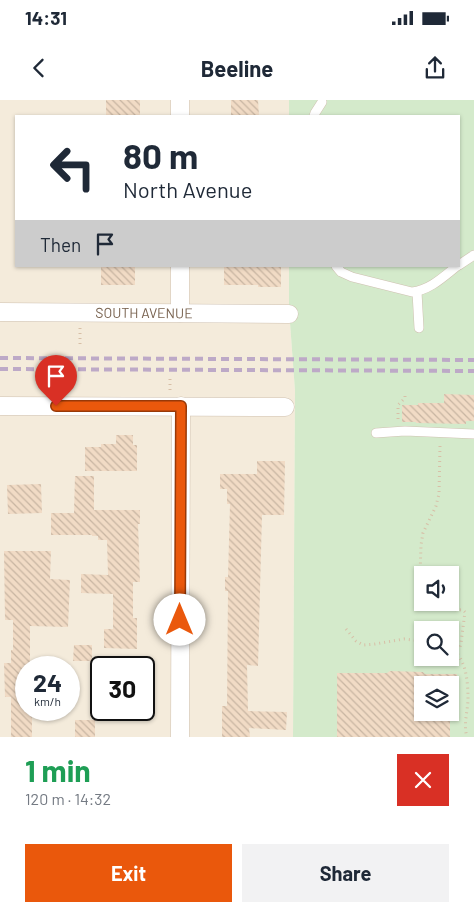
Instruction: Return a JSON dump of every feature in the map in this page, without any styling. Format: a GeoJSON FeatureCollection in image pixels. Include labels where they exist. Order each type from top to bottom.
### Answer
{"type":"FeatureCollection","features":[{"type":"Feature","properties":{"kind":"street"},"geometry":{"type":"LineString","coordinates":[[180,100],[180,115]]}},
{"type":"Feature","properties":{"kind":"street"},"geometry":{"type":"LineString","coordinates":[[180,267],[180,313]]}},
{"type":"Feature","properties":{"kind":"street","name":"SOUTH AVENUE"},"geometry":{"type":"LineString","coordinates":[[0,312],[288,314]]}},
{"type":"Feature","properties":{"kind":"street"},"geometry":{"type":"LineString","coordinates":[[0,406],[285,406]]}},
{"type":"Feature","properties":{"kind":"street"},"geometry":{"type":"LineString","coordinates":[[180,737],[181,406]]}},
{"type":"Feature","properties":{"kind":"lane"},"geometry":{"type":"LineString","coordinates":[[315,115],[322,102]]}},
{"type":"Feature","properties":{"kind":"lane"},"geometry":{"type":"LineString","coordinates":[[460,265],[474,255]]}},
{"type":"Feature","properties":{"kind":"lane"},"geometry":{"type":"LineString","coordinates":[[337,267],[341,272],[352,277],[398,290],[417,292],[430,287],[457,267]]}},
{"type":"Feature","properties":{"kind":"lane"},"geometry":{"type":"LineString","coordinates":[[417,292],[419,328]]}},
{"type":"Feature","properties":{"kind":"lane"},"geometry":{"type":"LineString","coordinates":[[376,433],[474,434]]}},
{"type":"Feature","properties":{"kind":"path"},"geometry":{"type":"LineString","coordinates":[[80,341],[80,347]]}},
{"type":"Feature","properties":{"kind":"path"},"geometry":{"type":"LineString","coordinates":[[398,432],[398,405],[405,398],[405,395]]}},
{"type":"Feature","properties":{"kind":"path"},"geometry":{"type":"LineString","coordinates":[[440,433],[439,494],[436,506],[423,533],[419,606],[422,608],[463,610],[465,612],[459,648]]}},
{"type":"Feature","properties":{"kind":"path"},"geometry":{"type":"LineString","coordinates":[[346,629],[356,641],[363,645],[414,641]]}},
{"type":"Feature","properties":{"kind":"path"},"geometry":{"type":"LineString","coordinates":[[459,656],[467,682],[468,697],[465,729],[467,737]]}},
{"type":"Feature","properties":{"kind":"shaded area"},"geometry":{"type":"Polygon","coordinates":[[[0,100],[289,100],[289,115],[15,115],[15,267],[289,267],[289,309],[295,391],[293,737],[0,737],[0,100]]]}},
{"type":"Feature","properties":{"kind":"green space"},"geometry":{"type":"Polygon","coordinates":[[[289,100],[474,100],[474,737],[293,737],[295,391],[289,309],[289,267],[460,267],[460,115],[289,115],[289,100]]]}},
{"type":"Feature","properties":{"kind":"building"},"geometry":{"type":"Polygon","coordinates":[[[106,100],[140,100],[140,115],[106,115],[106,100]]]}},
{"type":"Feature","properties":{"kind":"building"},"geometry":{"type":"Polygon","coordinates":[[[231,100],[258,100],[259,115],[231,115],[231,100]]]}},
{"type":"Feature","properties":{"kind":"building"},"geometry":{"type":"Polygon","coordinates":[[[101,267],[135,267],[135,285],[101,285],[101,267]]]}},
{"type":"Feature","properties":{"kind":"building"},"geometry":{"type":"Polygon","coordinates":[[[224,267],[281,267],[281,287],[224,285],[224,267]]]}},
{"type":"Feature","properties":{"kind":"building"},"geometry":{"type":"Polygon","coordinates":[[[444,394],[474,395],[474,421],[466,421],[466,424],[402,422],[402,405],[444,403],[444,394]]]}},
{"type":"Feature","properties":{"kind":"building"},"geometry":{"type":"Polygon","coordinates":[[[116,435],[133,435],[133,445],[137,445],[137,471],[85,471],[85,447],[101,447],[101,444],[116,444],[116,435]]]}},
{"type":"Feature","properties":{"kind":"building"},"geometry":{"type":"Polygon","coordinates":[[[257,461],[285,461],[284,515],[262,515],[258,666],[247,665],[248,711],[287,712],[286,730],[249,728],[250,737],[222,737],[222,706],[227,706],[228,591],[225,591],[225,577],[228,577],[230,504],[227,504],[227,489],[220,489],[220,474],[257,474],[257,461]]]}},
{"type":"Feature","properties":{"kind":"building"},"geometry":{"type":"Polygon","coordinates":[[[75,476],[94,476],[94,510],[140,510],[140,524],[138,524],[140,582],[133,582],[133,618],[137,618],[137,649],[104,648],[104,629],[113,629],[113,594],[81,593],[81,574],[108,575],[107,540],[98,540],[98,536],[92,535],[51,535],[51,513],[74,513],[75,476]]]}},
{"type":"Feature","properties":{"kind":"building"},"geometry":{"type":"Polygon","coordinates":[[[41,484],[42,513],[8,514],[7,485],[41,484]]]}},
{"type":"Feature","properties":{"kind":"building"},"geometry":{"type":"Polygon","coordinates":[[[4,551],[51,551],[50,579],[70,580],[68,627],[30,626],[30,656],[15,656],[15,721],[32,721],[32,737],[11,737],[11,697],[5,697],[4,663],[11,663],[13,620],[5,620],[4,551]]]}},
{"type":"Feature","properties":{"kind":"building"},"geometry":{"type":"Polygon","coordinates":[[[74,645],[92,645],[90,661],[80,661],[80,656],[73,656],[74,645]]]}},
{"type":"Feature","properties":{"kind":"building"},"geometry":{"type":"Polygon","coordinates":[[[390,671],[457,674],[457,676],[414,676],[414,721],[450,721],[450,737],[337,737],[337,673],[387,673],[390,671]]]}},
{"type":"Feature","properties":{"kind":"building"},"geometry":{"type":"Polygon","coordinates":[[[75,721],[95,721],[95,737],[75,737],[75,721]]]}},
{"type":"Feature","properties":{"kind":"railway"},"geometry":{"type":"LineString","coordinates":[[0,358],[474,360]]}},
{"type":"Feature","properties":{"kind":"railway"},"geometry":{"type":"LineString","coordinates":[[0,369],[474,371]]}},
{"type":"Feature","properties":{"kind":"route"},"geometry":{"type":"LineString","coordinates":[[56,406],[181,406],[180,620]]}}]}
